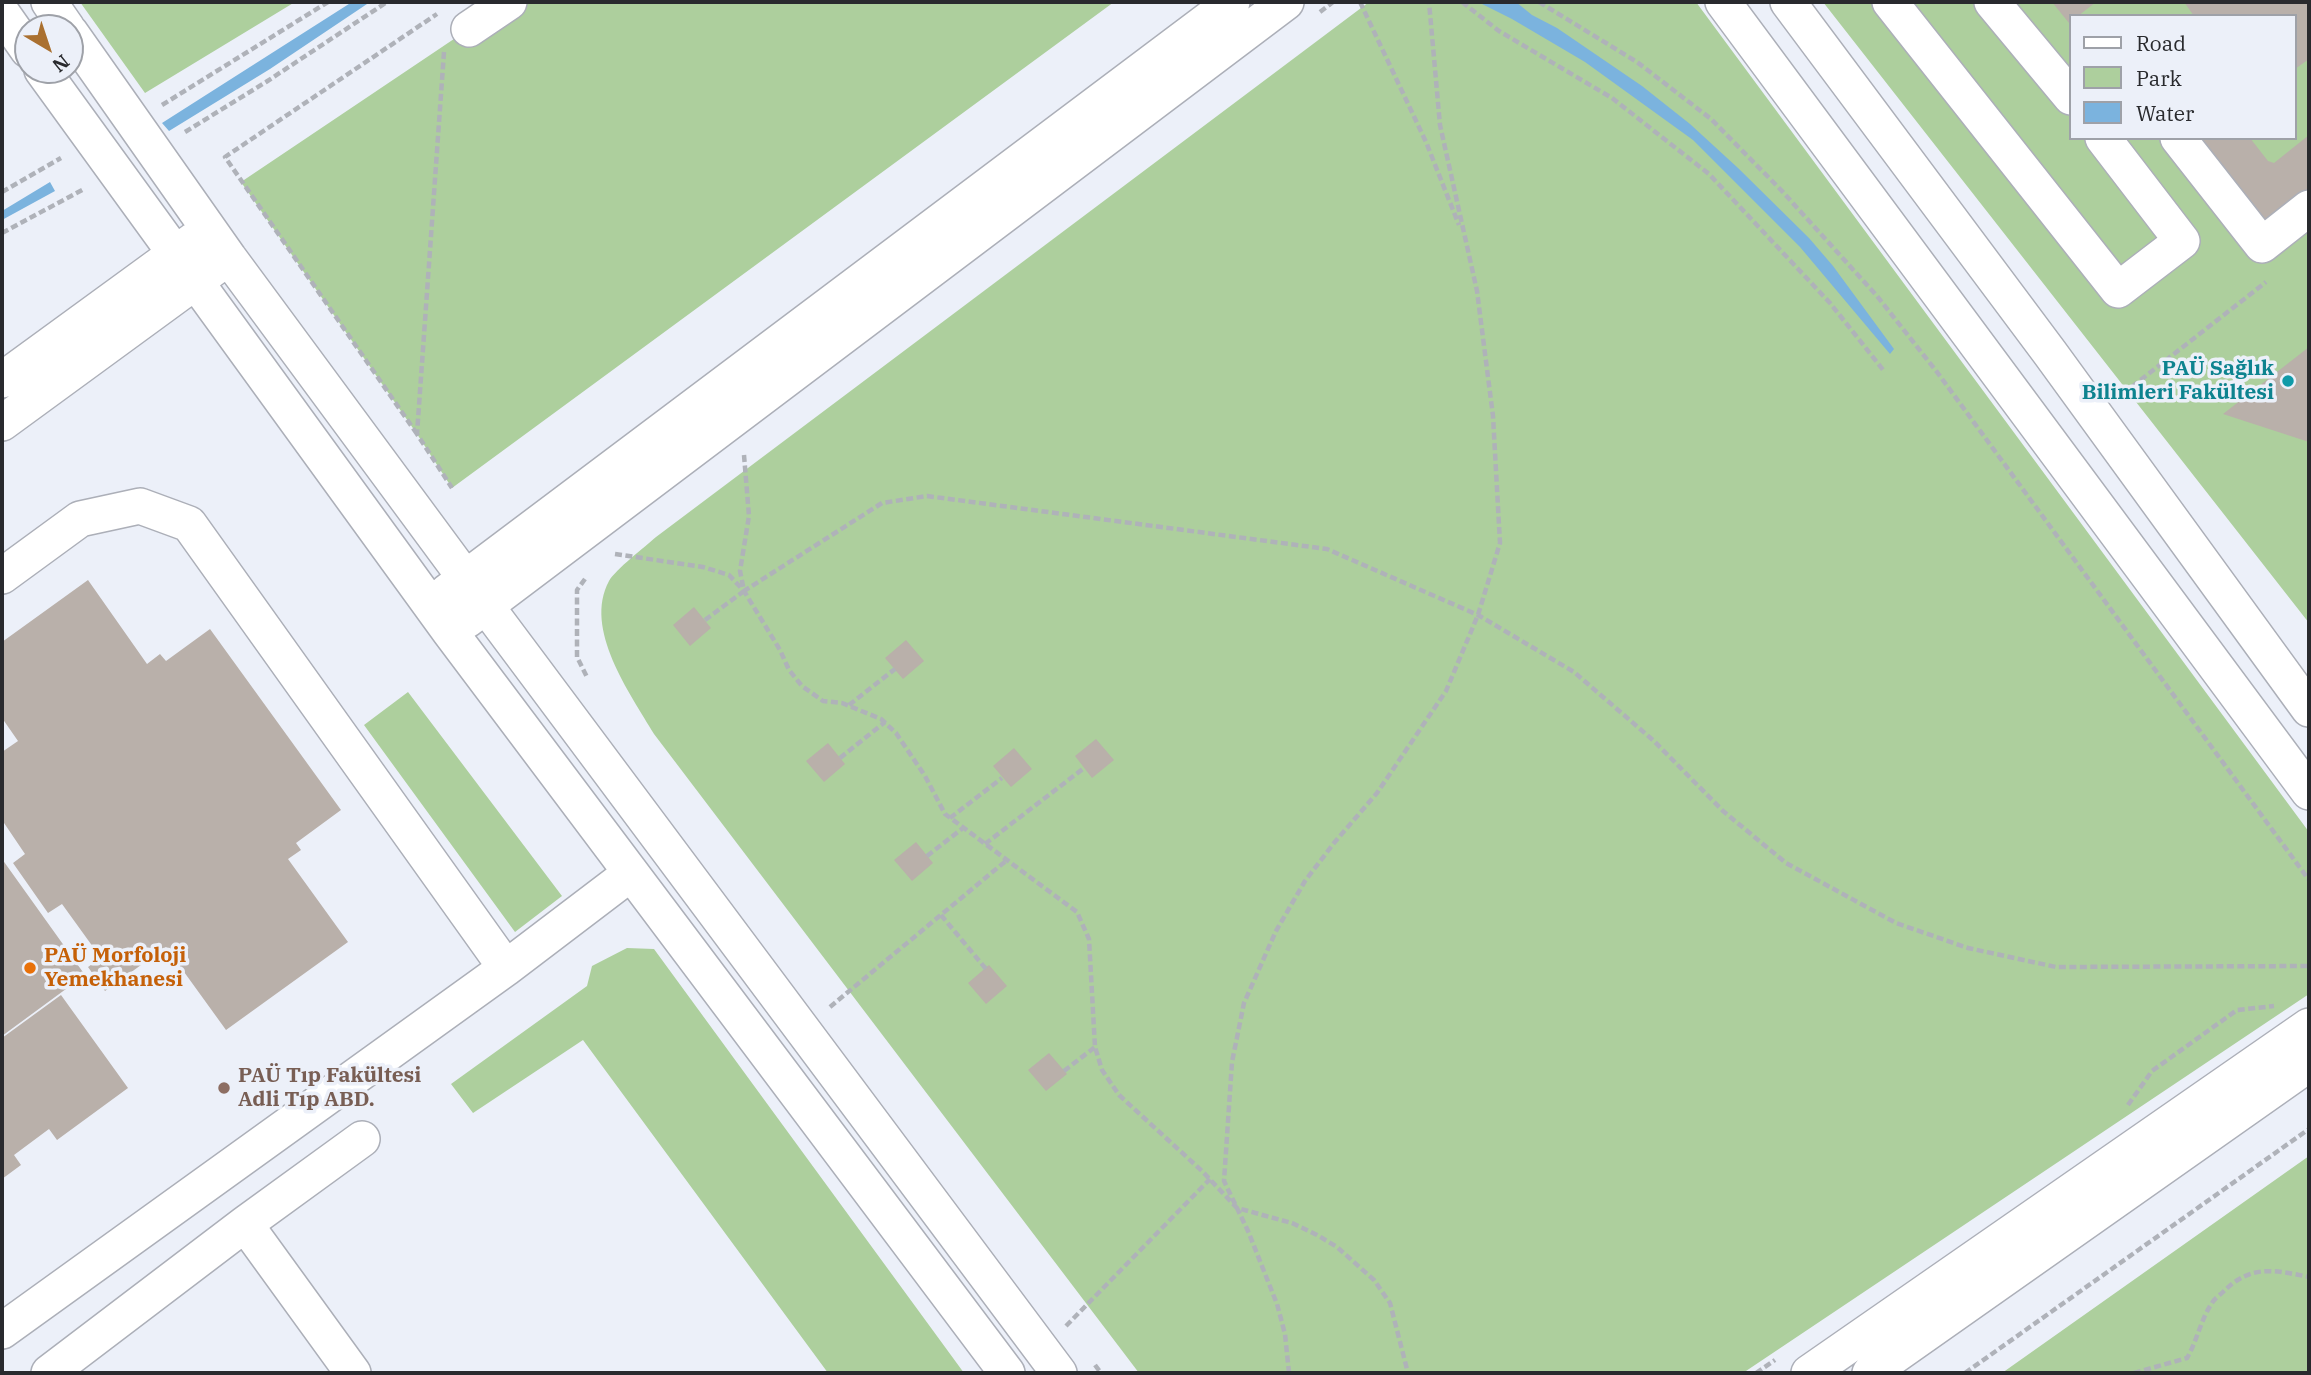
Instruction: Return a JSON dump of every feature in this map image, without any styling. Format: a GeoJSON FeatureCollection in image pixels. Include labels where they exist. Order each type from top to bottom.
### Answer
{"type":"FeatureCollection","features":[{"type":"Feature","properties":{"kind":"street"},"geometry":{"type":"LineString","coordinates":[[453,28],[509,2]]}},
{"type":"Feature","properties":{"kind":"street"},"geometry":{"type":"LineString","coordinates":[[476,593],[1232,2]]}},
{"type":"Feature","properties":{"kind":"street"},"geometry":{"type":"LineString","coordinates":[[1723,2],[2309,793]]}},
{"type":"Feature","properties":{"kind":"street"},"geometry":{"type":"LineString","coordinates":[[1891,2],[2118,290],[2182,241],[2105,140]]}},
{"type":"Feature","properties":{"kind":"street"},"geometry":{"type":"LineString","coordinates":[[1992,2],[2070,96]]}},
{"type":"Feature","properties":{"kind":"street"},"geometry":{"type":"LineString","coordinates":[[1800,6],[2309,709]]}},
{"type":"Feature","properties":{"kind":"street"},"geometry":{"type":"LineString","coordinates":[[440,618],[1299,10]]}},
{"type":"Feature","properties":{"kind":"street"},"geometry":{"type":"LineString","coordinates":[[84,51],[229,258],[476,593],[1059,1373]]}},
{"type":"Feature","properties":{"kind":"street"},"geometry":{"type":"LineString","coordinates":[[52,84],[440,618],[1007,1373]]}},
{"type":"Feature","properties":{"kind":"street"},"geometry":{"type":"LineString","coordinates":[[2180,140],[2262,245],[2309,208]]}},
{"type":"Feature","properties":{"kind":"street"},"geometry":{"type":"LineString","coordinates":[[2,423],[184,268],[210,229]]}},
{"type":"Feature","properties":{"kind":"street"},"geometry":{"type":"LineString","coordinates":[[2,380],[184,268],[229,258]]}},
{"type":"Feature","properties":{"kind":"street"},"geometry":{"type":"LineString","coordinates":[[2,576],[79,519],[140,506],[189,524],[506,968]]}},
{"type":"Feature","properties":{"kind":"street"},"geometry":{"type":"LineString","coordinates":[[2,1331],[506,968],[631,873]]}},
{"type":"Feature","properties":{"kind":"street"},"geometry":{"type":"LineString","coordinates":[[1809,1373],[2309,1026]]}},
{"type":"Feature","properties":{"kind":"street"},"geometry":{"type":"LineString","coordinates":[[1870,1373],[2309,1064]]}},
{"type":"Feature","properties":{"kind":"street"},"geometry":{"type":"LineString","coordinates":[[49,1373],[362,1139]]}},
{"type":"Feature","properties":{"kind":"street"},"geometry":{"type":"LineString","coordinates":[[245,1224],[353,1373]]}},
{"type":"Feature","properties":{"kind":"path"},"geometry":{"type":"LineString","coordinates":[[134,121],[328,2]]}},
{"type":"Feature","properties":{"kind":"path"},"geometry":{"type":"LineString","coordinates":[[154,151],[266,82],[387,2]]}},
{"type":"Feature","properties":{"kind":"path"},"geometry":{"type":"LineString","coordinates":[[1299,10],[1333,2]]}},
{"type":"Feature","properties":{"kind":"path"},"geometry":{"type":"LineString","coordinates":[[1360,2],[1426,142],[1464,235]]}},
{"type":"Feature","properties":{"kind":"path"},"geometry":{"type":"LineString","coordinates":[[1289,1373],[1285,1334],[1277,1304],[1224,1181],[1232,1062],[1244,1003],[1276,932],[1305,881],[1377,793],[1446,691],[1478,615],[1500,543],[1493,416],[1477,291],[1440,125],[1429,2]]}},
{"type":"Feature","properties":{"kind":"path"},"geometry":{"type":"LineString","coordinates":[[1462,2],[1499,31],[1612,99],[1709,174],[1822,293],[1884,370]]}},
{"type":"Feature","properties":{"kind":"path"},"geometry":{"type":"LineString","coordinates":[[1539,2],[1637,62],[1711,119],[1782,190],[1877,296],[1945,383],[2309,880]]}},
{"type":"Feature","properties":{"kind":"path"},"geometry":{"type":"LineString","coordinates":[[452,488],[225,157],[453,28]]}},
{"type":"Feature","properties":{"kind":"path"},"geometry":{"type":"LineString","coordinates":[[417,434],[453,28]]}},
{"type":"Feature","properties":{"kind":"path"},"geometry":{"type":"LineString","coordinates":[[2,192],[93,140]]}},
{"type":"Feature","properties":{"kind":"path"},"geometry":{"type":"LineString","coordinates":[[2,233],[115,172]]}},
{"type":"Feature","properties":{"kind":"path"},"geometry":{"type":"LineString","coordinates":[[2096,415],[2267,282]]}},
{"type":"Feature","properties":{"kind":"path"},"geometry":{"type":"LineString","coordinates":[[733,462],[744,454],[749,516],[740,571],[744,591]]}},
{"type":"Feature","properties":{"kind":"path"},"geometry":{"type":"LineString","coordinates":[[705,620],[744,591],[883,503],[927,496],[1327,549],[1478,615],[1574,672],[1654,741],[1723,811],[1786,863],[1896,923],[1968,948],[2056,967],[2309,966]]}},
{"type":"Feature","properties":{"kind":"path"},"geometry":{"type":"LineString","coordinates":[[616,545],[605,553],[703,567],[729,575],[744,591],[789,670],[802,686],[823,701],[849,705],[884,722],[896,733],[925,776],[945,814],[1077,912],[1088,939],[1095,1047],[1102,1070],[1119,1094],[1237,1208],[1292,1223],[1317,1235],[1337,1247],[1374,1280],[1390,1303],[1408,1373]]}},
{"type":"Feature","properties":{"kind":"path"},"geometry":{"type":"LineString","coordinates":[[589,680],[577,657],[577,590],[591,571]]}},
{"type":"Feature","properties":{"kind":"path"},"geometry":{"type":"LineString","coordinates":[[849,705],[895,669]]}},
{"type":"Feature","properties":{"kind":"path"},"geometry":{"type":"LineString","coordinates":[[840,758],[884,722]]}},
{"type":"Feature","properties":{"kind":"path"},"geometry":{"type":"LineString","coordinates":[[985,844],[1084,768]]}},
{"type":"Feature","properties":{"kind":"path"},"geometry":{"type":"LineString","coordinates":[[950,818],[1003,778]]}},
{"type":"Feature","properties":{"kind":"path"},"geometry":{"type":"LineString","coordinates":[[928,856],[963,828]]}},
{"type":"Feature","properties":{"kind":"path"},"geometry":{"type":"LineString","coordinates":[[820,998],[828,1009],[1007,860]]}},
{"type":"Feature","properties":{"kind":"path"},"geometry":{"type":"LineString","coordinates":[[941,915],[986,969]]}},
{"type":"Feature","properties":{"kind":"path"},"geometry":{"type":"LineString","coordinates":[[1064,1071],[1095,1047]]}},
{"type":"Feature","properties":{"kind":"path"},"geometry":{"type":"LineString","coordinates":[[1965,1373],[2309,1129]]}},
{"type":"Feature","properties":{"kind":"path"},"geometry":{"type":"LineString","coordinates":[[1065,1327],[1210,1180]]}},
{"type":"Feature","properties":{"kind":"path"},"geometry":{"type":"LineString","coordinates":[[2134,1373],[2187,1358],[2196,1345],[2211,1303],[2248,1273],[2273,1270],[2309,1277]]}},
{"type":"Feature","properties":{"kind":"path"},"geometry":{"type":"LineString","coordinates":[[1057,1316],[1072,1336]]}},
{"type":"Feature","properties":{"kind":"path"},"geometry":{"type":"LineString","coordinates":[[1094,1364],[1101,1373]]}},
{"type":"Feature","properties":{"kind":"green space"},"geometry":{"type":"Polygon","coordinates":[[[80,2],[295,2],[145,93],[80,2]]]}},
{"type":"Feature","properties":{"kind":"green space"},"geometry":{"type":"Polygon","coordinates":[[[509,2],[1114,2],[452,488],[241,182],[509,2]]]}},
{"type":"Feature","properties":{"kind":"green space"},"geometry":{"type":"Polygon","coordinates":[[[1369,2],[1696,2],[2309,832],[2309,994],[1743,1373],[1139,1373],[654,734],[622,680],[605,640],[602,600],[609,581],[656,537],[1369,2]]]}},
{"type":"Feature","properties":{"kind":"green space"},"geometry":{"type":"Polygon","coordinates":[[[1823,2],[2309,2],[2309,623],[1823,2]]]}},
{"type":"Feature","properties":{"kind":"green space"},"geometry":{"type":"Polygon","coordinates":[[[408,692],[562,896],[515,932],[364,725],[408,692]]]}},
{"type":"Feature","properties":{"kind":"green space"},"geometry":{"type":"Polygon","coordinates":[[[627,948],[654,949],[964,1373],[828,1373],[583,1040],[473,1113],[451,1084],[587,986],[592,966],[627,948]]]}},
{"type":"Feature","properties":{"kind":"green space"},"geometry":{"type":"Polygon","coordinates":[[[2309,1156],[2309,1373],[2002,1373],[2309,1156]]]}},
{"type":"Feature","properties":{"kind":"water"},"geometry":{"type":"Polygon","coordinates":[[[352,2],[370,2],[270,69],[169,131],[162,123],[352,2]]]}},
{"type":"Feature","properties":{"kind":"water"},"geometry":{"type":"Polygon","coordinates":[[[1478,2],[1516,2],[1642,86],[1690,124],[1809,238],[1894,349],[1890,354],[1800,247],[1693,140],[1585,62],[1478,2]]]}},
{"type":"Feature","properties":{"kind":"water"},"geometry":{"type":"Polygon","coordinates":[[[50,182],[55,191],[2,220],[2,211],[50,182]]]}},
{"type":"Feature","properties":{"kind":"building"},"geometry":{"type":"Polygon","coordinates":[[[2052,2],[2096,2],[2081,14],[2070,14],[2069,23],[2052,2]]]}},
{"type":"Feature","properties":{"kind":"building"},"geometry":{"type":"Polygon","coordinates":[[[2184,2],[2309,2],[2309,59],[2297,68],[2297,14],[2193,14],[2184,2]]]}},
{"type":"Feature","properties":{"kind":"building"},"geometry":{"type":"Polygon","coordinates":[[[2309,135],[2309,196],[2270,226],[2201,140],[2252,140],[2268,161],[2274,163],[2309,135]]]}},
{"type":"Feature","properties":{"kind":"building","name":"PAÜ Sağlık Bilimleri Fakültesi"},"geometry":{"type":"Polygon","coordinates":[[[2309,347],[2309,442],[2223,414],[2309,347]]]}},
{"type":"Feature","properties":{"kind":"building"},"geometry":{"type":"Polygon","coordinates":[[[88,580],[147,664],[160,654],[166,661],[210,629],[341,810],[296,843],[301,850],[288,859],[348,942],[226,1030],[166,947],[105,991],[88,967],[101,958],[62,904],[48,913],[13,863],[25,854],[2,820],[2,752],[18,741],[2,718],[2,642],[88,580]]]}},
{"type":"Feature","properties":{"kind":"building"},"geometry":{"type":"Polygon","coordinates":[[[694,607],[711,628],[690,646],[673,625],[694,607]]]}},
{"type":"Feature","properties":{"kind":"building"},"geometry":{"type":"Polygon","coordinates":[[[906,640],[924,661],[903,679],[885,658],[906,640]]]}},
{"type":"Feature","properties":{"kind":"building"},"geometry":{"type":"Polygon","coordinates":[[[1096,739],[1114,760],[1092,778],[1075,756],[1096,739]]]}},
{"type":"Feature","properties":{"kind":"building"},"geometry":{"type":"Polygon","coordinates":[[[828,743],[845,764],[824,782],[806,761],[828,743]]]}},
{"type":"Feature","properties":{"kind":"building"},"geometry":{"type":"Polygon","coordinates":[[[1014,748],[1032,769],[1011,787],[993,766],[1014,748]]]}},
{"type":"Feature","properties":{"kind":"building"},"geometry":{"type":"Polygon","coordinates":[[[916,842],[933,863],[912,881],[894,860],[916,842]]]}},
{"type":"Feature","properties":{"kind":"building"},"geometry":{"type":"Polygon","coordinates":[[[2,859],[85,975],[2,1036],[2,859]]]}},
{"type":"Feature","properties":{"kind":"building"},"geometry":{"type":"Polygon","coordinates":[[[989,965],[1007,986],[986,1004],[968,983],[989,965]]]}},
{"type":"Feature","properties":{"kind":"building"},"geometry":{"type":"Polygon","coordinates":[[[61,995],[128,1088],[57,1140],[49,1129],[14,1155],[21,1165],[2,1179],[2,1038],[61,995]]]}},
{"type":"Feature","properties":{"kind":"building"},"geometry":{"type":"Polygon","coordinates":[[[1049,1053],[1067,1074],[1046,1091],[1028,1070],[1049,1053]]]}},
{"type":"Feature","properties":{"kind":"place","name":"PAÜ Sağlık Bilimleri Fakültesi"},"geometry":{"type":"Point","coordinates":[2288,381]}},
{"type":"Feature","properties":{"kind":"place","name":"PAÜ Morfoloji Yemekhanesi"},"geometry":{"type":"Point","coordinates":[30,968]}},
{"type":"Feature","properties":{"kind":"place","name":"PAÜ Tıp Fakültesi Adli Tıp ABD."},"geometry":{"type":"Point","coordinates":[224,1088]}}]}
